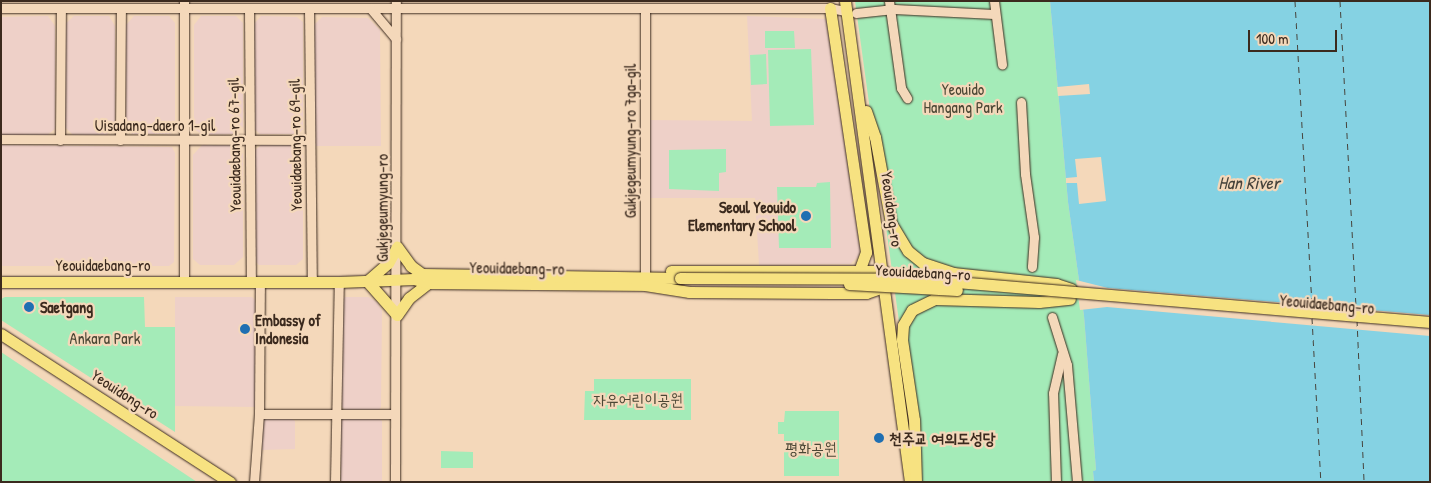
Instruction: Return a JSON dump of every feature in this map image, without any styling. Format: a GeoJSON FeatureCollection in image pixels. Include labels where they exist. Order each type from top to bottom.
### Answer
{"type":"FeatureCollection","features":[{"type":"Feature","properties":{"kind":"main road"},"geometry":{"type":"LineString","coordinates":[[829,5],[866,252],[859,271]]}},
{"type":"Feature","properties":{"kind":"main road","name":"Yeouidong-ro"},"geometry":{"type":"LineString","coordinates":[[849,8],[910,482]]}},
{"type":"Feature","properties":{"kind":"main road"},"geometry":{"type":"LineString","coordinates":[[858,87],[875,137],[888,209],[899,240],[923,263],[953,273],[1056,284],[1074,295]]}},
{"type":"Feature","properties":{"kind":"main road"},"geometry":{"type":"LineString","coordinates":[[397,247],[421,279],[397,315],[367,281],[388,263],[397,247]]}},
{"type":"Feature","properties":{"kind":"main road"},"geometry":{"type":"LineString","coordinates":[[633,278],[884,271]]}},
{"type":"Feature","properties":{"kind":"main road","name":"Yeouidaebang-ro"},"geometry":{"type":"LineString","coordinates":[[3,282],[339,282],[421,279],[633,278],[682,281]]}},
{"type":"Feature","properties":{"kind":"main road","name":"Yeouidaebang-ro"},"geometry":{"type":"LineString","coordinates":[[421,279],[644,279],[866,285],[1074,295],[1430,328]]}},
{"type":"Feature","properties":{"kind":"main road"},"geometry":{"type":"LineString","coordinates":[[644,279],[689,292],[866,293],[886,286]]}},
{"type":"Feature","properties":{"kind":"main road"},"geometry":{"type":"LineString","coordinates":[[866,293],[888,303]]}},
{"type":"Feature","properties":{"kind":"main road"},"geometry":{"type":"LineString","coordinates":[[916,482],[914,428],[902,333],[908,317],[926,301],[978,298],[1039,302],[1074,295],[1430,322]]}},
{"type":"Feature","properties":{"kind":"main road","name":"Yeouidong-ro"},"geometry":{"type":"LineString","coordinates":[[1,334],[230,482]]}},
{"type":"Feature","properties":{"kind":"street"},"geometry":{"type":"LineString","coordinates":[[410,1],[423,10]]}},
{"type":"Feature","properties":{"kind":"street"},"geometry":{"type":"LineString","coordinates":[[994,1],[994,14],[1002,64]]}},
{"type":"Feature","properties":{"kind":"street"},"geometry":{"type":"LineString","coordinates":[[1,8],[49,4],[61,8],[184,5],[249,8],[371,9],[396,5],[423,10],[521,5],[645,9],[829,5],[849,8],[890,5],[994,14]]}},
{"type":"Feature","properties":{"kind":"street"},"geometry":{"type":"LineString","coordinates":[[184,5],[184,282]]}},
{"type":"Feature","properties":{"kind":"street","name":"Gukjegeumyung-ro"},"geometry":{"type":"LineString","coordinates":[[395,482],[394,414],[397,315],[396,5]]}},
{"type":"Feature","properties":{"kind":"street"},"geometry":{"type":"LineString","coordinates":[[890,5],[900,88],[907,98]]}},
{"type":"Feature","properties":{"kind":"street"},"geometry":{"type":"LineString","coordinates":[[117,6],[120,140]]}},
{"type":"Feature","properties":{"kind":"street"},"geometry":{"type":"LineString","coordinates":[[60,140],[61,8]]}},
{"type":"Feature","properties":{"kind":"street","name":"Yeouidaebang-ro 67-gil"},"geometry":{"type":"LineString","coordinates":[[249,8],[248,140],[256,282],[259,414],[254,482]]}},
{"type":"Feature","properties":{"kind":"street","name":"Yeouidaebang-ro 69-gil"},"geometry":{"type":"LineString","coordinates":[[309,8],[312,282]]}},
{"type":"Feature","properties":{"kind":"street"},"geometry":{"type":"LineString","coordinates":[[371,9],[396,39]]}},
{"type":"Feature","properties":{"kind":"street","name":"Gukjegeumyung-ro 7ga-gil"},"geometry":{"type":"LineString","coordinates":[[644,279],[645,9]]}},
{"type":"Feature","properties":{"kind":"street"},"geometry":{"type":"LineString","coordinates":[[1021,102],[1024,174],[1034,237],[1032,267]]}},
{"type":"Feature","properties":{"kind":"street","name":"Uisadang-daero 1-gil"},"geometry":{"type":"LineString","coordinates":[[1,139],[309,140]]}},
{"type":"Feature","properties":{"kind":"street"},"geometry":{"type":"LineString","coordinates":[[335,482],[334,413],[339,282]]}},
{"type":"Feature","properties":{"kind":"street"},"geometry":{"type":"LineString","coordinates":[[1052,316],[1062,354],[1067,365],[1078,482]]}},
{"type":"Feature","properties":{"kind":"street"},"geometry":{"type":"LineString","coordinates":[[1056,482],[1053,393],[1062,354]]}},
{"type":"Feature","properties":{"kind":"street"},"geometry":{"type":"LineString","coordinates":[[259,414],[394,414]]}},
{"type":"Feature","properties":{"kind":"shaded area"},"geometry":{"type":"Polygon","coordinates":[[[48,16],[55,26],[55,129],[47,135],[1,135],[1,17],[48,16]]]}},
{"type":"Feature","properties":{"kind":"shaded area"},"geometry":{"type":"Polygon","coordinates":[[[74,16],[109,16],[115,26],[115,126],[106,135],[73,135],[65,127],[65,24],[74,16]]]}},
{"type":"Feature","properties":{"kind":"shaded area"},"geometry":{"type":"Polygon","coordinates":[[[134,16],[169,16],[175,23],[175,128],[170,134],[132,134],[126,128],[126,25],[134,16]]]}},
{"type":"Feature","properties":{"kind":"shaded area"},"geometry":{"type":"Polygon","coordinates":[[[201,16],[236,16],[243,23],[243,127],[236,134],[203,135],[194,129],[194,25],[201,16]]]}},
{"type":"Feature","properties":{"kind":"shaded area"},"geometry":{"type":"Polygon","coordinates":[[[261,16],[297,17],[303,22],[303,129],[298,134],[260,134],[253,128],[254,24],[261,16]]]}},
{"type":"Feature","properties":{"kind":"shaded area"},"geometry":{"type":"Polygon","coordinates":[[[747,16],[827,19],[861,248],[859,256],[850,264],[759,265],[755,198],[648,198],[648,120],[752,121],[747,16]]]}},
{"type":"Feature","properties":{"kind":"shaded area"},"geometry":{"type":"Polygon","coordinates":[[[322,17],[368,18],[380,30],[381,146],[314,146],[314,25],[322,17]]]}},
{"type":"Feature","properties":{"kind":"shaded area"},"geometry":{"type":"Polygon","coordinates":[[[1,145],[172,147],[175,153],[174,262],[169,266],[1,266],[1,145]]]}},
{"type":"Feature","properties":{"kind":"shaded area"},"geometry":{"type":"Polygon","coordinates":[[[202,145],[234,145],[243,154],[243,257],[234,265],[200,265],[193,259],[193,155],[202,145]]]}},
{"type":"Feature","properties":{"kind":"shaded area"},"geometry":{"type":"Polygon","coordinates":[[[261,145],[295,145],[303,152],[303,259],[296,265],[259,265],[254,260],[253,152],[261,145]]]}},
{"type":"Feature","properties":{"kind":"shaded area"},"geometry":{"type":"Polygon","coordinates":[[[175,297],[252,297],[255,300],[255,407],[175,406],[175,297]]]}},
{"type":"Feature","properties":{"kind":"shaded area"},"geometry":{"type":"Polygon","coordinates":[[[345,297],[368,297],[377,302],[382,311],[381,407],[378,411],[345,410],[341,406],[341,300],[345,297]]]}},
{"type":"Feature","properties":{"kind":"shaded area"},"geometry":{"type":"Polygon","coordinates":[[[266,417],[291,418],[295,421],[295,449],[262,450],[262,421],[266,417]]]}},
{"type":"Feature","properties":{"kind":"shaded area"},"geometry":{"type":"Polygon","coordinates":[[[345,417],[378,418],[382,421],[382,482],[341,482],[341,421],[345,417]]]}},
{"type":"Feature","properties":{"kind":"green space","name":"Yeouido Hangang Park"},"geometry":{"type":"Polygon","coordinates":[[[855,1],[1050,1],[1068,202],[1084,316],[1096,470],[1093,471],[1094,482],[921,482],[855,1]]]}},
{"type":"Feature","properties":{"kind":"green space"},"geometry":{"type":"Polygon","coordinates":[[[765,31],[794,31],[795,48],[765,48],[765,31]]]}},
{"type":"Feature","properties":{"kind":"green space"},"geometry":{"type":"Polygon","coordinates":[[[811,49],[814,125],[770,126],[768,50],[811,49]]]}},
{"type":"Feature","properties":{"kind":"green space"},"geometry":{"type":"Polygon","coordinates":[[[766,54],[767,84],[751,85],[750,55],[766,54]]]}},
{"type":"Feature","properties":{"kind":"green space"},"geometry":{"type":"Polygon","coordinates":[[[726,149],[726,172],[719,173],[719,191],[669,189],[669,150],[726,149]]]}},
{"type":"Feature","properties":{"kind":"green space"},"geometry":{"type":"Polygon","coordinates":[[[830,182],[831,248],[779,248],[777,187],[816,187],[817,183],[830,182]]]}},
{"type":"Feature","properties":{"kind":"green space","name":"Ankara Park"},"geometry":{"type":"Polygon","coordinates":[[[5,297],[144,297],[145,327],[175,327],[175,432],[1,320],[1,299],[5,297]]]}},
{"type":"Feature","properties":{"kind":"green space"},"geometry":{"type":"Polygon","coordinates":[[[1,352],[197,482],[1,482],[1,352]]]}},
{"type":"Feature","properties":{"kind":"green space","name":"자유어린이공원"},"geometry":{"type":"Polygon","coordinates":[[[594,379],[691,379],[691,420],[584,420],[585,391],[594,391],[594,379]]]}},
{"type":"Feature","properties":{"kind":"green space","name":"평화공원"},"geometry":{"type":"Polygon","coordinates":[[[785,411],[839,411],[839,476],[784,476],[784,434],[778,434],[778,422],[784,422],[785,411]]]}},
{"type":"Feature","properties":{"kind":"green space"},"geometry":{"type":"Polygon","coordinates":[[[441,451],[473,452],[473,468],[441,468],[441,451]]]}},
{"type":"Feature","properties":{"kind":"water","name":"Han River"},"geometry":{"type":"Polygon","coordinates":[[[1050,1],[1430,1],[1430,482],[1094,482],[1093,471],[1096,470],[1084,316],[1068,202],[1050,1]]]}},
{"type":"Feature","properties":{"kind":"pier"},"geometry":{"type":"Polygon","coordinates":[[[1089,84],[1090,94],[1058,96],[1057,87],[1089,84]]]}},
{"type":"Feature","properties":{"kind":"pier"},"geometry":{"type":"Polygon","coordinates":[[[1101,157],[1106,201],[1079,204],[1077,183],[1066,183],[1066,178],[1077,177],[1075,159],[1101,157]]]}},
{"type":"Feature","properties":{"kind":"pier"},"geometry":{"type":"Polygon","coordinates":[[[1076,280],[1108,288],[1430,315],[1430,336],[1107,307],[1080,310],[1076,280]]]}},
{"type":"Feature","properties":{"kind":"ferry route"},"geometry":{"type":"LineString","coordinates":[[1295,1],[1312,306]]}},
{"type":"Feature","properties":{"kind":"ferry route"},"geometry":{"type":"LineString","coordinates":[[1340,1],[1356,311]]}},
{"type":"Feature","properties":{"kind":"ferry route"},"geometry":{"type":"LineString","coordinates":[[1312,318],[1321,482]]}},
{"type":"Feature","properties":{"kind":"ferry route"},"geometry":{"type":"LineString","coordinates":[[1357,320],[1364,482]]}},
{"type":"Feature","properties":{"kind":"place","name":"Seoul Yeouido Elementary School"},"geometry":{"type":"Point","coordinates":[806,216]}},
{"type":"Feature","properties":{"kind":"place","name":"Saetgang"},"geometry":{"type":"Point","coordinates":[29,307]}},
{"type":"Feature","properties":{"kind":"place","name":"Embassy of Indonesia"},"geometry":{"type":"Point","coordinates":[245,329]}},
{"type":"Feature","properties":{"kind":"place","name":"천주교 여의도성당"},"geometry":{"type":"Point","coordinates":[879,438]}}]}
